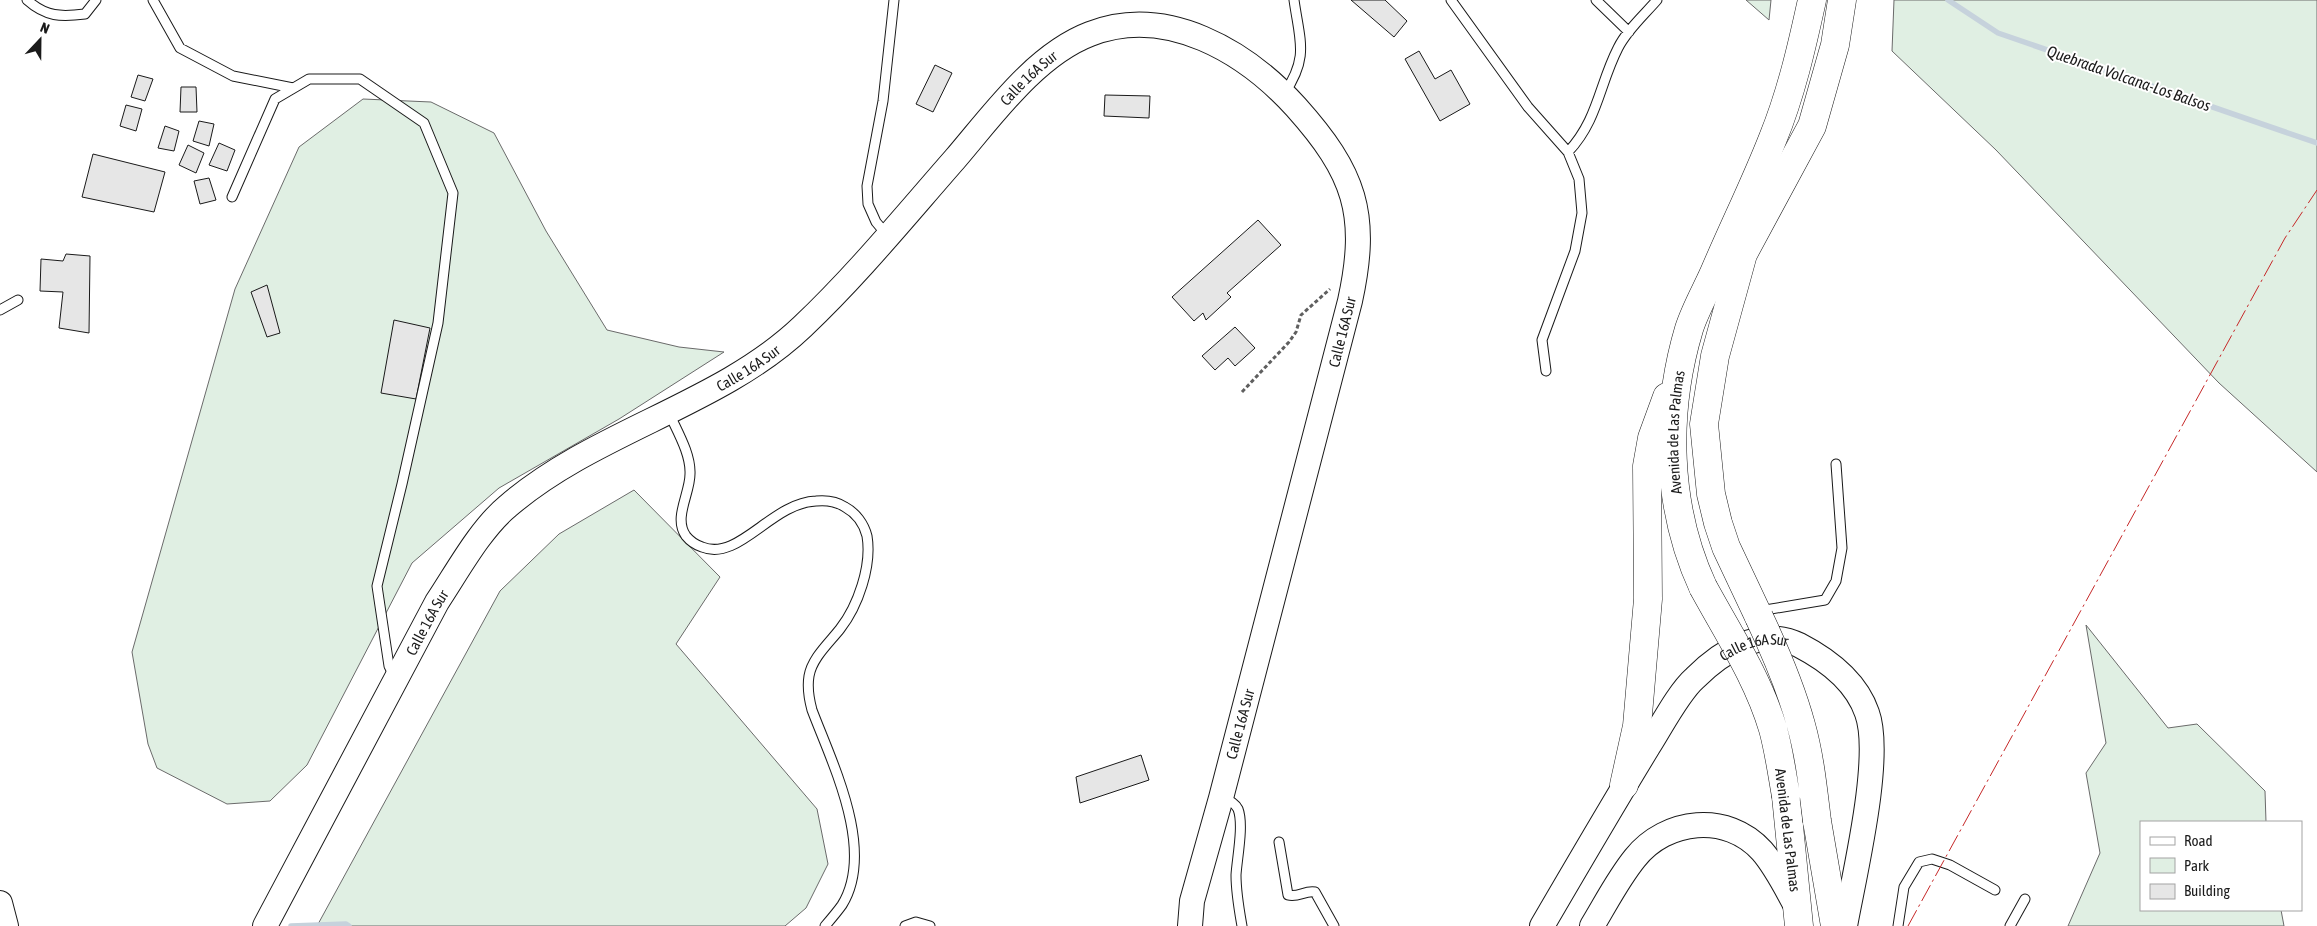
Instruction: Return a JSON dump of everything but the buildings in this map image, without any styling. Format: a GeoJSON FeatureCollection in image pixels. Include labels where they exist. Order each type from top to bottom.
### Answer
{"type":"FeatureCollection","features":[{"type":"Feature","properties":{"kind":"main road","name":"Avenida de Las Palmas"},"geometry":{"type":"LineString","coordinates":[[1799,917],[1786,796],[1773,729],[1763,701],[1748,670],[1703,587],[1683,535],[1676,502],[1673,418],[1679,370],[1690,327],[1774,137],[1795,72],[1812,0]]}},
{"type":"Feature","properties":{"kind":"main road","name":"Avenida de Las Palmas"},"geometry":{"type":"LineString","coordinates":[[1835,926],[1802,727],[1785,677],[1758,614],[1726,548],[1711,494],[1704,424],[1715,356],[1743,254],[1812,126],[1835,45],[1842,0]]}},
{"type":"Feature","properties":{"kind":"main road","name":"Calle 16A Sur"},"geometry":{"type":"LineString","coordinates":[[266,926],[437,602],[470,552],[504,508],[549,474],[738,375],[774,352],[804,326],[888,236],[1012,94],[1043,62],[1090,33],[1123,26],[1152,25],[1203,38],[1226,49],[1246,61],[1284,94],[1322,137],[1345,174],[1355,203],[1358,232],[1358,267],[1221,798],[1192,901],[1190,926]]}},
{"type":"Feature","properties":{"kind":"main road"},"geometry":{"type":"LineString","coordinates":[[1624,786],[1637,726],[1648,599],[1648,466],[1652,438],[1660,410],[1679,370]]}},
{"type":"Feature","properties":{"kind":"main road","name":"Calle 16A Sur"},"geometry":{"type":"LineString","coordinates":[[1542,926],[1624,786],[1692,680],[1719,657],[1744,644],[1762,640],[1795,643],[1809,650],[1844,675],[1856,691],[1868,713],[1872,738],[1866,808],[1845,926]]}},
{"type":"Feature","properties":{"kind":"main road"},"geometry":{"type":"LineString","coordinates":[[1592,926],[1616,885],[1636,857],[1652,841],[1668,832],[1696,825],[1711,824],[1744,836],[1761,850],[1799,917]]}},
{"type":"Feature","properties":{"kind":"main road"},"geometry":{"type":"LineString","coordinates":[[0,904],[6,926]]}},
{"type":"Feature","properties":{"kind":"lane"},"geometry":{"type":"LineString","coordinates":[[27,0],[37,9],[62,17],[85,14],[96,0]]}},
{"type":"Feature","properties":{"kind":"lane"},"geometry":{"type":"LineString","coordinates":[[153,0],[180,48],[233,76],[293,88]]}},
{"type":"Feature","properties":{"kind":"lane"},"geometry":{"type":"LineString","coordinates":[[888,236],[876,222],[868,204],[867,186],[882,101],[894,0]]}},
{"type":"Feature","properties":{"kind":"lane"},"geometry":{"type":"LineString","coordinates":[[1284,94],[1294,79],[1302,59],[1294,0]]}},
{"type":"Feature","properties":{"kind":"lane"},"geometry":{"type":"LineString","coordinates":[[1451,0],[1528,107],[1568,152],[1579,179],[1582,214],[1575,251],[1542,340],[1546,371]]}},
{"type":"Feature","properties":{"kind":"lane"},"geometry":{"type":"LineString","coordinates":[[1596,0],[1629,32]]}},
{"type":"Feature","properties":{"kind":"lane"},"geometry":{"type":"LineString","coordinates":[[1568,152],[1581,139],[1591,120],[1618,47],[1657,0]]}},
{"type":"Feature","properties":{"kind":"lane"},"geometry":{"type":"LineString","coordinates":[[232,197],[275,99],[309,79],[360,78],[424,123],[453,193],[438,323],[402,484],[376,586],[389,666],[396,680]]}},
{"type":"Feature","properties":{"kind":"lane"},"geometry":{"type":"LineString","coordinates":[[0,310],[18,300]]}},
{"type":"Feature","properties":{"kind":"lane"},"geometry":{"type":"LineString","coordinates":[[668,411],[691,471],[689,488],[681,514],[682,526],[687,536],[696,545],[708,550],[722,550],[737,544],[775,515],[792,505],[809,501],[826,500],[840,503],[852,511],[860,521],[866,535],[868,552],[866,569],[855,602],[842,627],[816,660],[809,675],[808,692],[812,710],[853,825],[852,878],[843,904],[825,926]]}},
{"type":"Feature","properties":{"kind":"lane"},"geometry":{"type":"LineString","coordinates":[[1758,614],[1824,600],[1836,581],[1842,548],[1836,464]]}},
{"type":"Feature","properties":{"kind":"lane"},"geometry":{"type":"LineString","coordinates":[[1221,798],[1231,801],[1238,808],[1240,819],[1236,876],[1237,899],[1242,926]]}},
{"type":"Feature","properties":{"kind":"lane"},"geometry":{"type":"LineString","coordinates":[[1279,842],[1288,894],[1294,897],[1311,891],[1315,892],[1334,926]]}},
{"type":"Feature","properties":{"kind":"lane"},"geometry":{"type":"LineString","coordinates":[[1898,926],[1904,887],[1919,862],[1932,859],[1950,865],[1995,890]]}},
{"type":"Feature","properties":{"kind":"lane"},"geometry":{"type":"LineString","coordinates":[[2010,926],[2025,899]]}},
{"type":"Feature","properties":{"kind":"lane"},"geometry":{"type":"LineString","coordinates":[[905,926],[916,922],[930,926]]}},
{"type":"Feature","properties":{"kind":"path"},"geometry":{"type":"LineString","coordinates":[[1242,392],[1289,342],[1296,332],[1301,315],[1330,288]]}},
{"type":"Feature","properties":{"kind":"green space"},"geometry":{"type":"Polygon","coordinates":[[[1746,0],[1771,0],[1769,20],[1746,0]]]}},
{"type":"Feature","properties":{"kind":"green space"},"geometry":{"type":"Polygon","coordinates":[[[1894,0],[2317,0],[2317,472],[2219,383],[1996,150],[1892,51],[1894,0]]]}},
{"type":"Feature","properties":{"kind":"green space"},"geometry":{"type":"Polygon","coordinates":[[[363,99],[431,102],[494,133],[546,231],[607,330],[679,347],[724,352],[619,419],[499,488],[412,563],[307,765],[270,801],[227,804],[157,768],[148,744],[132,652],[235,289],[299,147],[363,99]]]}},
{"type":"Feature","properties":{"kind":"green space"},"geometry":{"type":"Polygon","coordinates":[[[634,490],[720,577],[676,644],[817,809],[828,864],[806,908],[785,926],[317,926],[500,591],[559,534],[634,490]]]}},
{"type":"Feature","properties":{"kind":"green space"},"geometry":{"type":"Polygon","coordinates":[[[2086,625],[2168,728],[2197,724],[2265,791],[2266,821],[2140,821],[2140,911],[2281,911],[2284,926],[2068,926],[2100,853],[2086,773],[2106,743],[2086,625]]]}},
{"type":"Feature","properties":{"kind":"waterway","name":"Quebrada Volcana-Los Balsos"},"geometry":{"type":"LineString","coordinates":[[1948,0],[1998,33],[2317,143]]}},
{"type":"Feature","properties":{"kind":"waterway"},"geometry":{"type":"LineString","coordinates":[[291,926],[346,924],[349,926]]}},
{"type":"Feature","properties":{"kind":"power"},"geometry":{"type":"LineString","coordinates":[[1908,926],[2285,238],[2317,190]]}}]}
